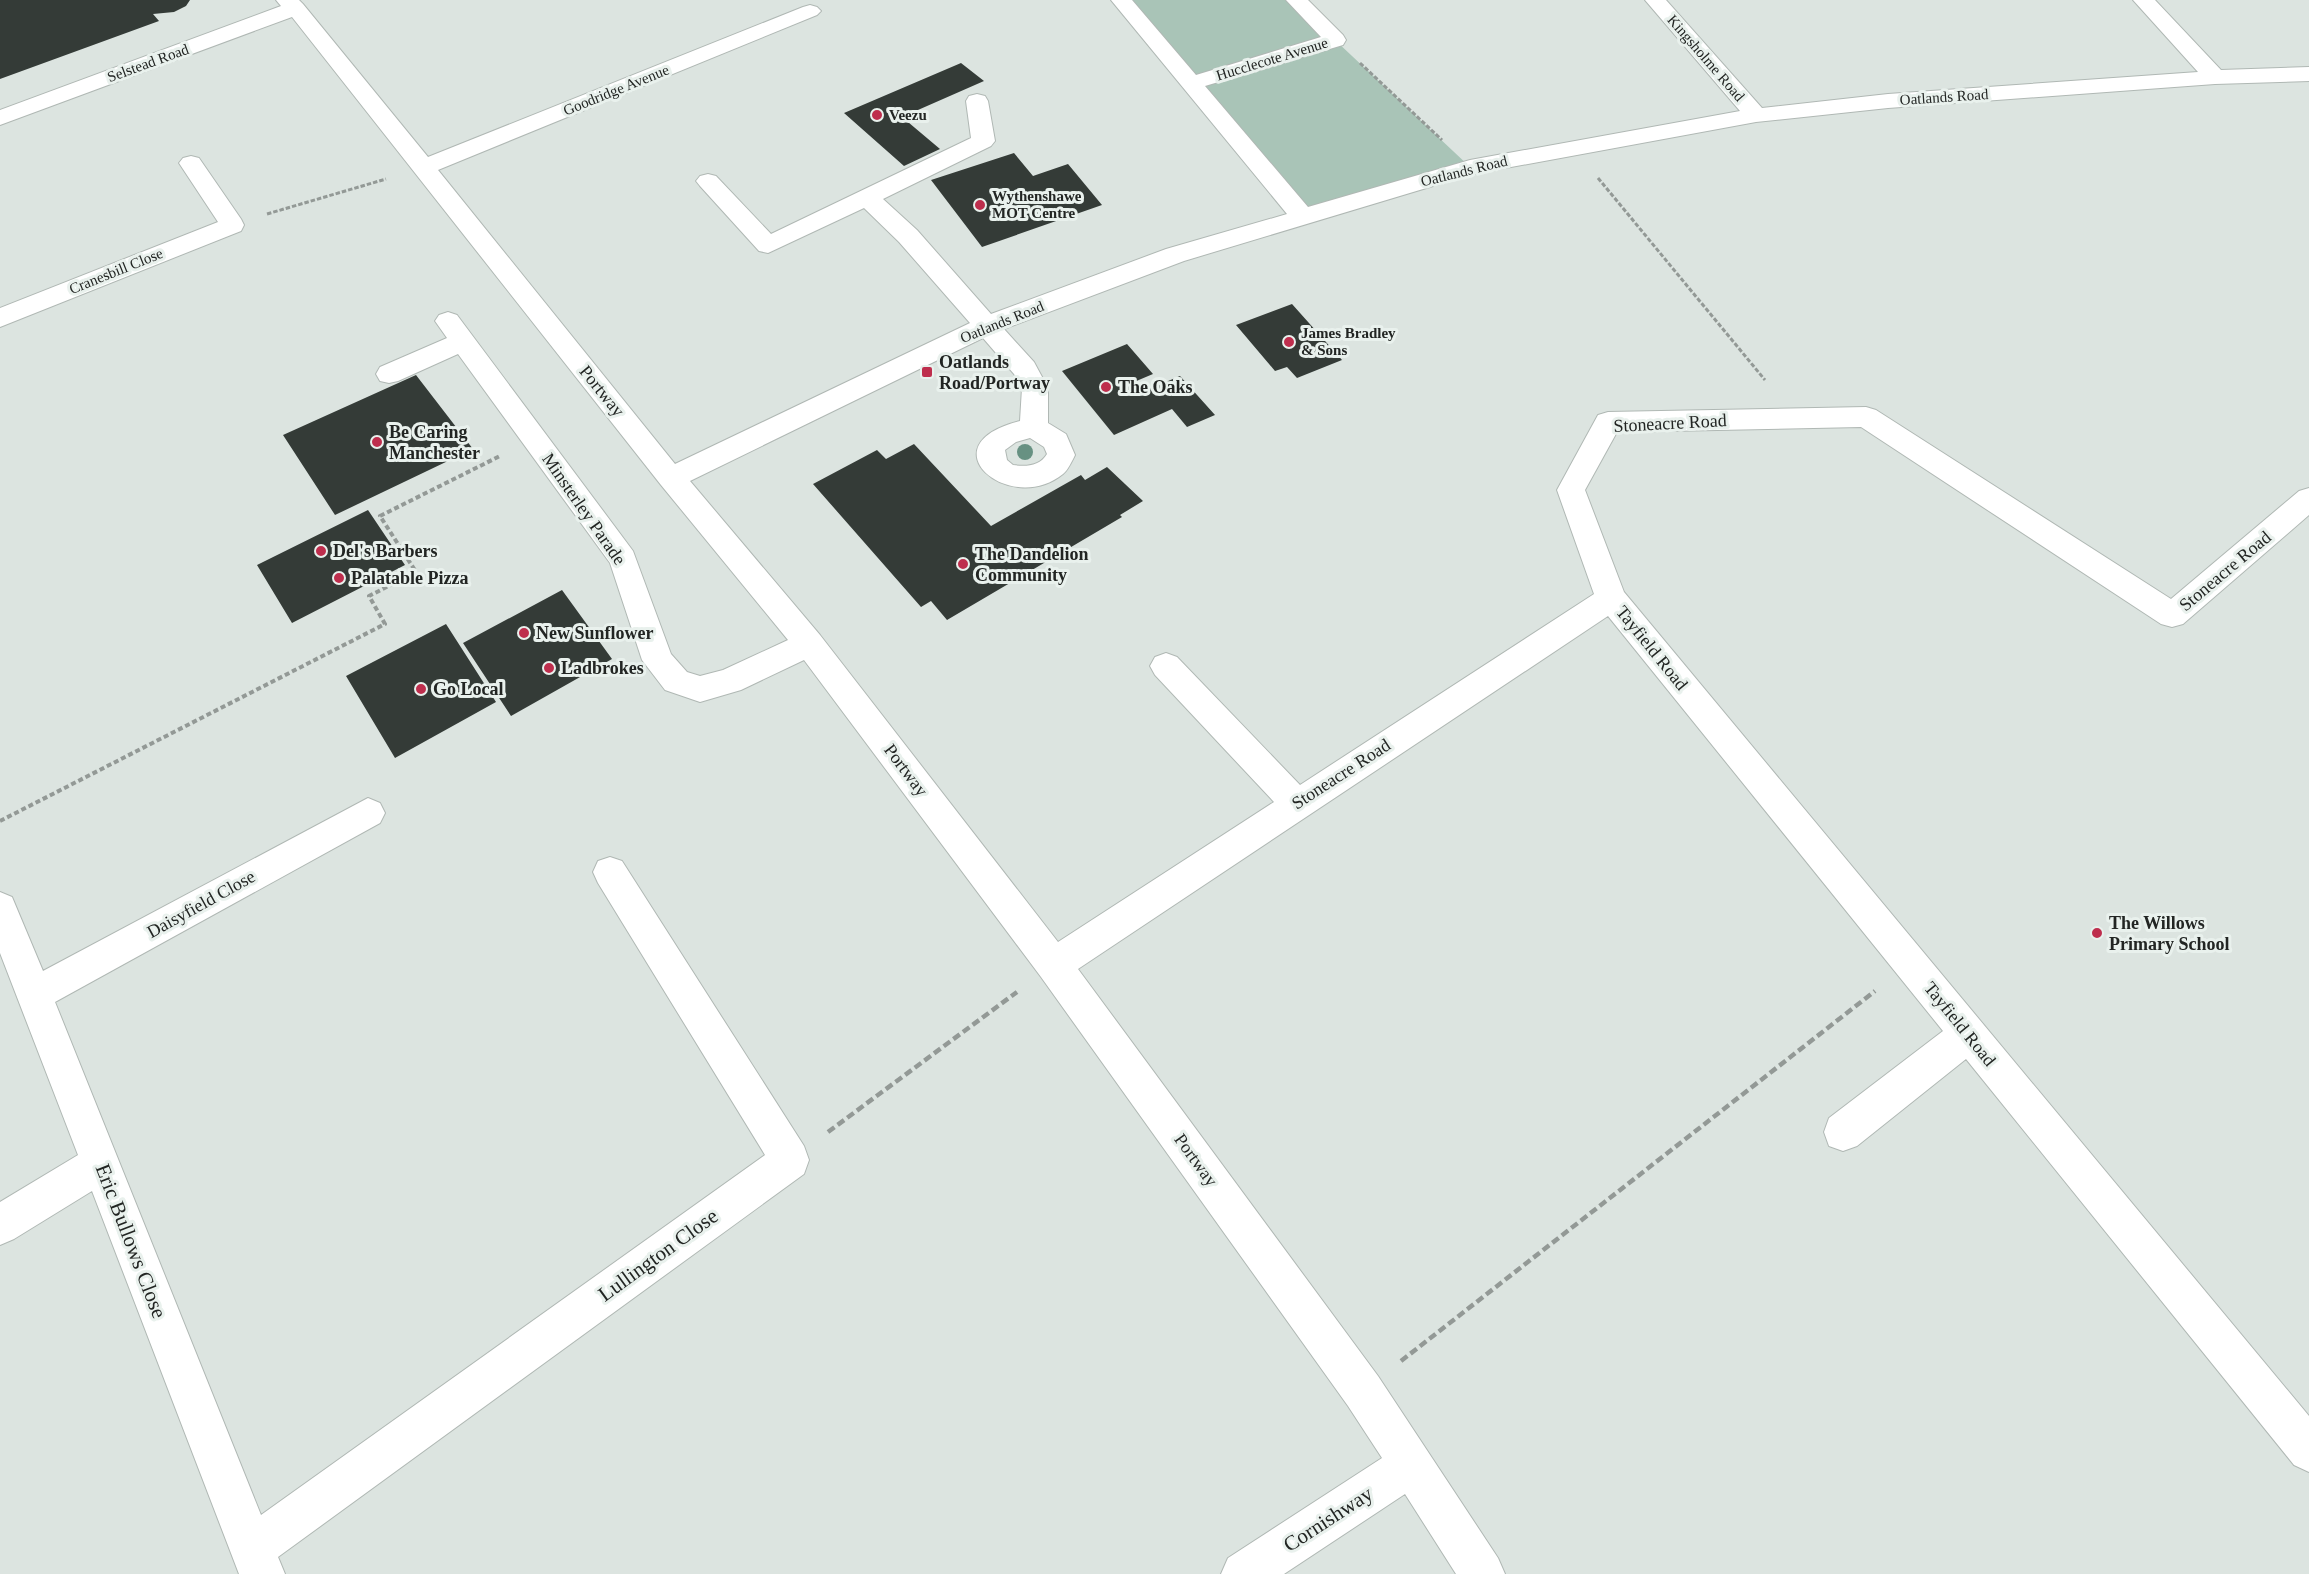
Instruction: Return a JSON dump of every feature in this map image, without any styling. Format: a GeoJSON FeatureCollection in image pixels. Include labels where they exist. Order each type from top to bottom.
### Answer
{"type":"FeatureCollection","features":[{"type":"Feature","properties":{"kind":"street","name":"Hucclecote Avenue"},"geometry":{"type":"LineString","coordinates":[[1121,0],[1302,216]]}},
{"type":"Feature","properties":{"kind":"street","name":"Hucclecote Avenue"},"geometry":{"type":"LineString","coordinates":[[1190,84],[1335,40],[1296,0]]}},
{"type":"Feature","properties":{"kind":"street","name":"Kingsholme Road"},"geometry":{"type":"LineString","coordinates":[[1655,0],[1756,116]]}},
{"type":"Feature","properties":{"kind":"street"},"geometry":{"type":"LineString","coordinates":[[2144,0],[2215,77]]}},
{"type":"Feature","properties":{"kind":"street","name":"Selstead Road"},"geometry":{"type":"LineString","coordinates":[[0,118],[291,4]]}},
{"type":"Feature","properties":{"kind":"street","name":"Portway"},"geometry":{"type":"LineString","coordinates":[[291,4],[671,478],[809,644],[1054,965],[1363,1390],[1482,1574]]}},
{"type":"Feature","properties":{"kind":"street","name":"Goodridge Avenue"},"geometry":{"type":"LineString","coordinates":[[422,168],[810,11]]}},
{"type":"Feature","properties":{"kind":"street","name":"Oatlands Road"},"geometry":{"type":"LineString","coordinates":[[671,478],[986,326],[1175,255],[1470,167],[1756,116],[1888,100],[2215,77],[2309,74]]}},
{"type":"Feature","properties":{"kind":"street"},"geometry":{"type":"LineString","coordinates":[[708,181],[768,245],[983,141],[976,101]]}},
{"type":"Feature","properties":{"kind":"street"},"geometry":{"type":"LineString","coordinates":[[191,163],[232,225]]}},
{"type":"Feature","properties":{"kind":"street"},"geometry":{"type":"LineString","coordinates":[[867,197],[908,236],[1025,369],[1035,387],[1034,427]]}},
{"type":"Feature","properties":{"kind":"street","name":"Cranesbill Close"},"geometry":{"type":"LineString","coordinates":[[0,318],[232,225]]}},
{"type":"Feature","properties":{"kind":"street","name":"Minsterley Parade"},"geometry":{"type":"LineString","coordinates":[[389,374],[456,331],[623,559],[658,660],[676,681],[700,689],[730,681],[809,644]]}},
{"type":"Feature","properties":{"kind":"street","name":"Stoneacre Road"},"geometry":{"type":"LineString","coordinates":[[1054,965],[1296,803],[1611,598],[1571,490],[1608,422],[1866,417],[2172,615],[2309,499]]}},
{"type":"Feature","properties":{"kind":"street","name":"Tayfield Road"},"geometry":{"type":"LineString","coordinates":[[1611,598],[2309,1450]]}},
{"type":"Feature","properties":{"kind":"street"},"geometry":{"type":"LineString","coordinates":[[1166,666],[1296,803]]}},
{"type":"Feature","properties":{"kind":"street","name":"Daisyfield Close"},"geometry":{"type":"LineString","coordinates":[[34,995],[368,813]]}},
{"type":"Feature","properties":{"kind":"street"},"geometry":{"type":"LineString","coordinates":[[610,872],[790,1160]]}},
{"type":"Feature","properties":{"kind":"street","name":"Eric Bullows Close"},"geometry":{"type":"LineString","coordinates":[[0,908],[257,1561]]}},
{"type":"Feature","properties":{"kind":"street"},"geometry":{"type":"LineString","coordinates":[[1843,1132],[1969,1034]]}},
{"type":"Feature","properties":{"kind":"street","name":"Lullington Close"},"geometry":{"type":"LineString","coordinates":[[257,1561],[790,1160]]}},
{"type":"Feature","properties":{"kind":"street"},"geometry":{"type":"LineString","coordinates":[[0,1225],[100,1163]]}},
{"type":"Feature","properties":{"kind":"street","name":"Cornishway"},"geometry":{"type":"LineString","coordinates":[[1244,1574],[1412,1464]]}},
{"type":"Feature","properties":{"kind":"path"},"geometry":{"type":"LineString","coordinates":[[1335,40],[1470,167]]}},
{"type":"Feature","properties":{"kind":"path"},"geometry":{"type":"LineString","coordinates":[[1573,147],[1796,418]]}},
{"type":"Feature","properties":{"kind":"path"},"geometry":{"type":"LineString","coordinates":[[232,225],[422,168]]}},
{"type":"Feature","properties":{"kind":"path"},"geometry":{"type":"LineString","coordinates":[[0,821],[385,624],[369,596],[416,572],[380,516],[502,455]]}},
{"type":"Feature","properties":{"kind":"path"},"geometry":{"type":"LineString","coordinates":[[1363,1390],[1910,963]]}},
{"type":"Feature","properties":{"kind":"path"},"geometry":{"type":"LineString","coordinates":[[790,1160],[1054,965]]}},
{"type":"Feature","properties":{"kind":"green space"},"geometry":{"type":"Polygon","coordinates":[[[1121,0],[1296,0],[1335,40],[1470,167],[1302,216],[1121,0]]]}},
{"type":"Feature","properties":{"kind":"building"},"geometry":{"type":"Polygon","coordinates":[[[0,0],[190,0],[186,6],[174,12],[153,14],[159,21],[0,79],[0,0]]]}},
{"type":"Feature","properties":{"kind":"building","name":"Veezu"},"geometry":{"type":"Polygon","coordinates":[[[961,63],[984,81],[902,117],[940,149],[904,166],[844,113],[961,63]]]}},
{"type":"Feature","properties":{"kind":"building"},"geometry":{"type":"Polygon","coordinates":[[[1014,153],[1033,176],[1068,164],[1102,205],[982,247],[931,180],[1014,153]]]}},
{"type":"Feature","properties":{"kind":"building","name":"James Bradley & Sons"},"geometry":{"type":"Polygon","coordinates":[[[1292,304],[1342,360],[1297,378],[1287,367],[1275,371],[1236,325],[1292,304]]]}},
{"type":"Feature","properties":{"kind":"building","name":"The Oaks"},"geometry":{"type":"Polygon","coordinates":[[[1127,344],[1153,374],[1134,382],[1142,392],[1180,376],[1215,415],[1187,427],[1172,409],[1114,435],[1062,371],[1127,344]]]}},
{"type":"Feature","properties":{"kind":"building","name":"Be Caring Manchester"},"geometry":{"type":"Polygon","coordinates":[[[416,375],[473,449],[335,515],[283,435],[416,375]]]}},
{"type":"Feature","properties":{"kind":"building","name":"The Dandelion Community"},"geometry":{"type":"Polygon","coordinates":[[[914,444],[991,526],[1081,475],[1085,480],[1107,467],[1143,501],[1120,515],[1122,517],[947,620],[931,601],[921,607],[813,484],[877,450],[886,459],[914,444]]]}},
{"type":"Feature","properties":{"kind":"building"},"geometry":{"type":"Polygon","coordinates":[[[368,510],[405,565],[292,623],[257,565],[368,510]]]}},
{"type":"Feature","properties":{"kind":"building"},"geometry":{"type":"Polygon","coordinates":[[[562,590],[612,659],[511,716],[463,643],[562,590]]]}},
{"type":"Feature","properties":{"kind":"building","name":"Go Local"},"geometry":{"type":"Polygon","coordinates":[[[446,624],[496,702],[395,758],[346,676],[446,624]]]}},
{"type":"Feature","properties":{"kind":"place","name":"Veezu"},"geometry":{"type":"Point","coordinates":[877,115]}},
{"type":"Feature","properties":{"kind":"place","name":"Wythenshawe MOT Centre"},"geometry":{"type":"Point","coordinates":[980,205]}},
{"type":"Feature","properties":{"kind":"place","name":"James Bradley & Sons"},"geometry":{"type":"Point","coordinates":[1289,342]}},
{"type":"Feature","properties":{"kind":"place","name":"Oatlands Road/Portway"},"geometry":{"type":"Point","coordinates":[927,372]}},
{"type":"Feature","properties":{"kind":"place","name":"The Oaks"},"geometry":{"type":"Point","coordinates":[1106,387]}},
{"type":"Feature","properties":{"kind":"place","name":"Be Caring Manchester"},"geometry":{"type":"Point","coordinates":[377,442]}},
{"type":"Feature","properties":{"kind":"place","name":"Del's Barbers"},"geometry":{"type":"Point","coordinates":[321,551]}},
{"type":"Feature","properties":{"kind":"place","name":"The Dandelion Community"},"geometry":{"type":"Point","coordinates":[963,564]}},
{"type":"Feature","properties":{"kind":"place","name":"Palatable Pizza"},"geometry":{"type":"Point","coordinates":[339,578]}},
{"type":"Feature","properties":{"kind":"place","name":"New Sunflower"},"geometry":{"type":"Point","coordinates":[524,633]}},
{"type":"Feature","properties":{"kind":"place","name":"Ladbrokes"},"geometry":{"type":"Point","coordinates":[549,668]}},
{"type":"Feature","properties":{"kind":"place","name":"Go Local"},"geometry":{"type":"Point","coordinates":[421,689]}},
{"type":"Feature","properties":{"kind":"place","name":"The Willows Primary School"},"geometry":{"type":"Point","coordinates":[2097,933]}}]}
